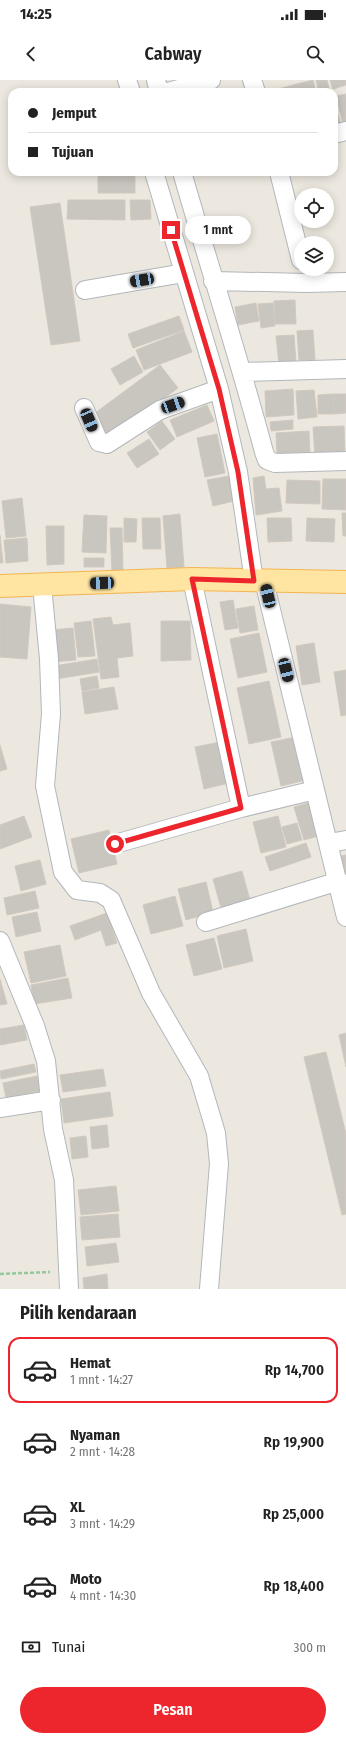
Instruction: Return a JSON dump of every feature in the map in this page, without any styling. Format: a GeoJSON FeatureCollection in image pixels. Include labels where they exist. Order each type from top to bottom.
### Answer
{"type":"FeatureCollection","features":[{"type":"Feature","properties":{"kind":"main road"},"geometry":{"type":"LineString","coordinates":[[0,586],[192,579],[346,582]]}},
{"type":"Feature","properties":{"kind":"street"},"geometry":{"type":"LineString","coordinates":[[182,88],[211,80]]}},
{"type":"Feature","properties":{"kind":"street"},"geometry":{"type":"LineString","coordinates":[[155,176],[219,389],[238,472],[260,581],[315,790],[337,842],[339,881],[346,917]]}},
{"type":"Feature","properties":{"kind":"street"},"geometry":{"type":"LineString","coordinates":[[183,176],[213,281],[243,372],[264,452],[268,460],[275,463],[346,462]]}},
{"type":"Feature","properties":{"kind":"street"},"geometry":{"type":"LineString","coordinates":[[280,176],[295,236]]}},
{"type":"Feature","properties":{"kind":"street"},"geometry":{"type":"LineString","coordinates":[[85,290],[184,273]]}},
{"type":"Feature","properties":{"kind":"street"},"geometry":{"type":"LineString","coordinates":[[213,281],[305,276],[346,282]]}},
{"type":"Feature","properties":{"kind":"street"},"geometry":{"type":"LineString","coordinates":[[243,372],[346,369]]}},
{"type":"Feature","properties":{"kind":"street"},"geometry":{"type":"LineString","coordinates":[[84,408],[99,442],[107,444],[160,410],[219,389]]}},
{"type":"Feature","properties":{"kind":"street"},"geometry":{"type":"LineString","coordinates":[[192,579],[241,808]]}},
{"type":"Feature","properties":{"kind":"street"},"geometry":{"type":"LineString","coordinates":[[42,585],[51,714],[45,786],[63,872],[77,890],[100,893],[111,900],[151,993],[200,1076],[216,1133],[219,1164],[209,1289]]}},
{"type":"Feature","properties":{"kind":"street"},"geometry":{"type":"LineString","coordinates":[[115,844],[241,808],[315,790]]}},
{"type":"Feature","properties":{"kind":"street"},"geometry":{"type":"LineString","coordinates":[[206,922],[339,881]]}},
{"type":"Feature","properties":{"kind":"street"},"geometry":{"type":"LineString","coordinates":[[0,941],[36,1026],[46,1061],[51,1100],[52,1130],[64,1180],[69,1280]]}},
{"type":"Feature","properties":{"kind":"street"},"geometry":{"type":"LineString","coordinates":[[0,1108],[51,1100]]}},
{"type":"Feature","properties":{"kind":"path"},"geometry":{"type":"LineString","coordinates":[[0,1274],[69,1280]]}},
{"type":"Feature","properties":{"kind":"building"},"geometry":{"type":"Polygon","coordinates":[[[313,80],[315,88],[298,88],[297,84],[313,80]]]}},
{"type":"Feature","properties":{"kind":"building"},"geometry":{"type":"Polygon","coordinates":[[[316,80],[327,80],[329,88],[318,88],[316,80]]]}},
{"type":"Feature","properties":{"kind":"building"},"geometry":{"type":"Polygon","coordinates":[[[330,80],[346,80],[346,85],[333,88],[330,80]]]}},
{"type":"Feature","properties":{"kind":"building"},"geometry":{"type":"Polygon","coordinates":[[[297,84],[298,88],[282,88],[297,84]]]}},
{"type":"Feature","properties":{"kind":"building"},"geometry":{"type":"Polygon","coordinates":[[[346,94],[346,123],[343,124],[338,104],[338,96],[346,94]]]}},
{"type":"Feature","properties":{"kind":"building"},"geometry":{"type":"Polygon","coordinates":[[[338,115],[341,125],[338,126],[338,115]]]}},
{"type":"Feature","properties":{"kind":"building"},"geometry":{"type":"Polygon","coordinates":[[[98,176],[135,176],[135,193],[98,193],[98,176]]]}},
{"type":"Feature","properties":{"kind":"building"},"geometry":{"type":"Polygon","coordinates":[[[68,200],[125,200],[125,220],[67,219],[68,200]]]}},
{"type":"Feature","properties":{"kind":"building"},"geometry":{"type":"Polygon","coordinates":[[[130,200],[150,200],[151,219],[131,220],[130,200]]]}},
{"type":"Feature","properties":{"kind":"building"},"geometry":{"type":"Polygon","coordinates":[[[60,203],[80,341],[51,345],[30,207],[60,203]]]}},
{"type":"Feature","properties":{"kind":"building"},"geometry":{"type":"Polygon","coordinates":[[[295,300],[296,324],[275,324],[274,301],[295,300]]]}},
{"type":"Feature","properties":{"kind":"building"},"geometry":{"type":"Polygon","coordinates":[[[256,303],[259,321],[238,325],[235,307],[256,303]]]}},
{"type":"Feature","properties":{"kind":"building"},"geometry":{"type":"Polygon","coordinates":[[[273,303],[275,326],[261,328],[258,304],[273,303]]]}},
{"type":"Feature","properties":{"kind":"building"},"geometry":{"type":"Polygon","coordinates":[[[179,316],[184,330],[133,348],[128,334],[179,316]]]}},
{"type":"Feature","properties":{"kind":"building"},"geometry":{"type":"Polygon","coordinates":[[[313,330],[315,360],[299,360],[297,331],[313,330]]]}},
{"type":"Feature","properties":{"kind":"building"},"geometry":{"type":"Polygon","coordinates":[[[184,331],[192,352],[144,370],[136,350],[184,331]]]}},
{"type":"Feature","properties":{"kind":"building"},"geometry":{"type":"Polygon","coordinates":[[[294,335],[296,363],[279,364],[276,336],[294,335]]]}},
{"type":"Feature","properties":{"kind":"building"},"geometry":{"type":"Polygon","coordinates":[[[134,356],[143,372],[120,385],[111,369],[134,356]]]}},
{"type":"Feature","properties":{"kind":"building"},"geometry":{"type":"Polygon","coordinates":[[[160,365],[178,388],[109,440],[91,416],[160,365]]]}},
{"type":"Feature","properties":{"kind":"building"},"geometry":{"type":"Polygon","coordinates":[[[293,389],[294,415],[266,417],[265,391],[293,389]]]}},
{"type":"Feature","properties":{"kind":"building"},"geometry":{"type":"Polygon","coordinates":[[[314,390],[317,417],[298,419],[296,391],[314,390]]]}},
{"type":"Feature","properties":{"kind":"building"},"geometry":{"type":"Polygon","coordinates":[[[333,394],[346,394],[346,413],[334,414],[333,394]]]}},
{"type":"Feature","properties":{"kind":"building"},"geometry":{"type":"Polygon","coordinates":[[[333,394],[334,414],[318,414],[318,395],[333,394]]]}},
{"type":"Feature","properties":{"kind":"building"},"geometry":{"type":"Polygon","coordinates":[[[207,405],[214,421],[177,437],[170,420],[207,405]]]}},
{"type":"Feature","properties":{"kind":"building"},"geometry":{"type":"Polygon","coordinates":[[[293,420],[293,429],[271,431],[270,422],[293,420]]]}},
{"type":"Feature","properties":{"kind":"building"},"geometry":{"type":"Polygon","coordinates":[[[162,421],[175,439],[160,450],[147,432],[162,421]]]}},
{"type":"Feature","properties":{"kind":"building"},"geometry":{"type":"Polygon","coordinates":[[[344,426],[345,456],[315,457],[313,427],[344,426]]]}},
{"type":"Feature","properties":{"kind":"building"},"geometry":{"type":"Polygon","coordinates":[[[309,431],[310,454],[277,455],[276,433],[309,431]]]}},
{"type":"Feature","properties":{"kind":"building"},"geometry":{"type":"Polygon","coordinates":[[[217,434],[225,473],[205,477],[197,438],[217,434]]]}},
{"type":"Feature","properties":{"kind":"building"},"geometry":{"type":"Polygon","coordinates":[[[149,439],[159,454],[137,468],[127,453],[149,439]]]}},
{"type":"Feature","properties":{"kind":"building"},"geometry":{"type":"Polygon","coordinates":[[[229,476],[234,501],[213,506],[207,480],[229,476]]]}},
{"type":"Feature","properties":{"kind":"building"},"geometry":{"type":"Polygon","coordinates":[[[264,476],[266,489],[279,488],[282,511],[256,515],[253,478],[264,476]]]}},
{"type":"Feature","properties":{"kind":"building"},"geometry":{"type":"Polygon","coordinates":[[[323,479],[346,479],[346,510],[322,509],[323,479]]]}},
{"type":"Feature","properties":{"kind":"building"},"geometry":{"type":"Polygon","coordinates":[[[287,480],[320,481],[320,504],[286,503],[287,480]]]}},
{"type":"Feature","properties":{"kind":"building"},"geometry":{"type":"Polygon","coordinates":[[[22,498],[26,536],[6,538],[2,501],[22,498]]]}},
{"type":"Feature","properties":{"kind":"building"},"geometry":{"type":"Polygon","coordinates":[[[342,513],[346,513],[346,536],[343,536],[342,513]]]}},
{"type":"Feature","properties":{"kind":"building"},"geometry":{"type":"Polygon","coordinates":[[[180,514],[184,567],[167,568],[163,516],[180,514]]]}},
{"type":"Feature","properties":{"kind":"building"},"geometry":{"type":"Polygon","coordinates":[[[84,515],[107,516],[106,553],[82,552],[84,515]]]}},
{"type":"Feature","properties":{"kind":"building"},"geometry":{"type":"Polygon","coordinates":[[[124,518],[137,519],[136,542],[124,542],[124,518]]]}},
{"type":"Feature","properties":{"kind":"building"},"geometry":{"type":"Polygon","coordinates":[[[142,518],[160,518],[161,549],[143,549],[142,518]]]}},
{"type":"Feature","properties":{"kind":"building"},"geometry":{"type":"Polygon","coordinates":[[[267,518],[291,518],[292,541],[268,542],[267,518]]]}},
{"type":"Feature","properties":{"kind":"building"},"geometry":{"type":"Polygon","coordinates":[[[307,518],[335,519],[334,542],[306,541],[307,518]]]}},
{"type":"Feature","properties":{"kind":"building"},"geometry":{"type":"Polygon","coordinates":[[[46,526],[64,526],[64,564],[47,565],[46,526]]]}},
{"type":"Feature","properties":{"kind":"building"},"geometry":{"type":"Polygon","coordinates":[[[110,528],[122,528],[123,572],[112,572],[110,528]]]}},
{"type":"Feature","properties":{"kind":"building"},"geometry":{"type":"Polygon","coordinates":[[[0,535],[3,563],[0,563],[0,535]]]}},
{"type":"Feature","properties":{"kind":"building"},"geometry":{"type":"Polygon","coordinates":[[[27,538],[28,561],[6,563],[4,540],[27,538]]]}},
{"type":"Feature","properties":{"kind":"building"},"geometry":{"type":"Polygon","coordinates":[[[84,558],[104,558],[104,567],[84,567],[84,558]]]}},
{"type":"Feature","properties":{"kind":"building"},"geometry":{"type":"Polygon","coordinates":[[[233,600],[238,628],[225,630],[220,602],[233,600]]]}},
{"type":"Feature","properties":{"kind":"building"},"geometry":{"type":"Polygon","coordinates":[[[0,604],[31,607],[27,659],[0,657],[0,604]]]}},
{"type":"Feature","properties":{"kind":"building"},"geometry":{"type":"Polygon","coordinates":[[[254,606],[258,630],[240,633],[236,609],[254,606]]]}},
{"type":"Feature","properties":{"kind":"building"},"geometry":{"type":"Polygon","coordinates":[[[111,617],[113,625],[130,623],[133,656],[117,658],[119,677],[101,679],[93,619],[111,617]]]}},
{"type":"Feature","properties":{"kind":"building"},"geometry":{"type":"Polygon","coordinates":[[[91,621],[95,656],[78,657],[74,623],[91,621]]]}},
{"type":"Feature","properties":{"kind":"building"},"geometry":{"type":"Polygon","coordinates":[[[161,621],[190,621],[191,660],[161,661],[161,621]]]}},
{"type":"Feature","properties":{"kind":"building"},"geometry":{"type":"Polygon","coordinates":[[[73,628],[76,660],[53,662],[51,630],[73,628]]]}},
{"type":"Feature","properties":{"kind":"building"},"geometry":{"type":"Polygon","coordinates":[[[259,633],[267,672],[238,678],[230,639],[259,633]]]}},
{"type":"Feature","properties":{"kind":"building"},"geometry":{"type":"Polygon","coordinates":[[[314,643],[320,682],[302,685],[296,646],[314,643]]]}},
{"type":"Feature","properties":{"kind":"building"},"geometry":{"type":"Polygon","coordinates":[[[97,659],[99,672],[56,679],[54,666],[97,659]]]}},
{"type":"Feature","properties":{"kind":"building"},"geometry":{"type":"Polygon","coordinates":[[[346,670],[346,715],[341,716],[334,672],[346,670]]]}},
{"type":"Feature","properties":{"kind":"building"},"geometry":{"type":"Polygon","coordinates":[[[97,676],[99,688],[82,691],[80,679],[97,676]]]}},
{"type":"Feature","properties":{"kind":"building"},"geometry":{"type":"Polygon","coordinates":[[[269,681],[281,737],[249,744],[237,688],[269,681]]]}},
{"type":"Feature","properties":{"kind":"building"},"geometry":{"type":"Polygon","coordinates":[[[114,687],[118,709],[85,714],[82,692],[114,687]]]}},
{"type":"Feature","properties":{"kind":"building"},"geometry":{"type":"Polygon","coordinates":[[[296,737],[306,780],[281,786],[271,742],[296,737]]]}},
{"type":"Feature","properties":{"kind":"building"},"geometry":{"type":"Polygon","coordinates":[[[220,742],[229,783],[204,789],[195,747],[220,742]]]}},
{"type":"Feature","properties":{"kind":"building"},"geometry":{"type":"Polygon","coordinates":[[[0,745],[7,769],[0,771],[0,745]]]}},
{"type":"Feature","properties":{"kind":"building"},"geometry":{"type":"Polygon","coordinates":[[[312,802],[322,835],[304,840],[294,807],[312,802]]]}},
{"type":"Feature","properties":{"kind":"building"},"geometry":{"type":"Polygon","coordinates":[[[24,816],[32,837],[0,849],[0,825],[24,816]]]}},
{"type":"Feature","properties":{"kind":"building"},"geometry":{"type":"Polygon","coordinates":[[[278,816],[286,847],[261,853],[253,822],[278,816]]]}},
{"type":"Feature","properties":{"kind":"building"},"geometry":{"type":"Polygon","coordinates":[[[297,823],[302,840],[287,844],[282,827],[297,823]]]}},
{"type":"Feature","properties":{"kind":"building"},"geometry":{"type":"Polygon","coordinates":[[[109,830],[117,864],[79,873],[71,839],[109,830]]]}},
{"type":"Feature","properties":{"kind":"building"},"geometry":{"type":"Polygon","coordinates":[[[306,843],[311,857],[270,871],[265,857],[306,843]]]}},
{"type":"Feature","properties":{"kind":"building"},"geometry":{"type":"Polygon","coordinates":[[[346,855],[346,884],[340,856],[346,855]]]}},
{"type":"Feature","properties":{"kind":"building"},"geometry":{"type":"Polygon","coordinates":[[[40,860],[46,884],[21,891],[15,866],[40,860]]]}},
{"type":"Feature","properties":{"kind":"building"},"geometry":{"type":"Polygon","coordinates":[[[242,871],[250,900],[221,908],[213,879],[242,871]]]}},
{"type":"Feature","properties":{"kind":"building"},"geometry":{"type":"Polygon","coordinates":[[[206,882],[213,912],[186,920],[178,889],[206,882]]]}},
{"type":"Feature","properties":{"kind":"building"},"geometry":{"type":"Polygon","coordinates":[[[35,891],[39,908],[7,915],[4,898],[35,891]]]}},
{"type":"Feature","properties":{"kind":"building"},"geometry":{"type":"Polygon","coordinates":[[[175,896],[183,926],[151,934],[143,905],[175,896]]]}},
{"type":"Feature","properties":{"kind":"building"},"geometry":{"type":"Polygon","coordinates":[[[37,912],[41,931],[16,937],[12,917],[37,912]]]}},
{"type":"Feature","properties":{"kind":"building"},"geometry":{"type":"Polygon","coordinates":[[[107,913],[117,943],[106,946],[101,930],[75,940],[70,926],[107,913]]]}},
{"type":"Feature","properties":{"kind":"building"},"geometry":{"type":"Polygon","coordinates":[[[246,929],[253,961],[224,968],[217,936],[246,929]]]}},
{"type":"Feature","properties":{"kind":"building"},"geometry":{"type":"Polygon","coordinates":[[[214,938],[222,969],[194,976],[186,945],[214,938]]]}},
{"type":"Feature","properties":{"kind":"building"},"geometry":{"type":"Polygon","coordinates":[[[60,945],[66,976],[31,983],[24,952],[60,945]]]}},
{"type":"Feature","properties":{"kind":"building"},"geometry":{"type":"Polygon","coordinates":[[[68,978],[72,998],[34,1004],[31,985],[68,978]]]}},
{"type":"Feature","properties":{"kind":"building"},"geometry":{"type":"Polygon","coordinates":[[[0,979],[7,1004],[0,1005],[0,979]]]}},
{"type":"Feature","properties":{"kind":"building"},"geometry":{"type":"Polygon","coordinates":[[[24,1025],[27,1040],[0,1045],[0,1029],[24,1025]]]}},
{"type":"Feature","properties":{"kind":"building"},"geometry":{"type":"Polygon","coordinates":[[[346,1033],[346,1067],[339,1035],[346,1033]]]}},
{"type":"Feature","properties":{"kind":"building"},"geometry":{"type":"Polygon","coordinates":[[[326,1052],[346,1134],[346,1214],[342,1215],[304,1057],[326,1052]]]}},
{"type":"Feature","properties":{"kind":"building"},"geometry":{"type":"Polygon","coordinates":[[[34,1064],[36,1072],[1,1079],[0,1071],[34,1064]]]}},
{"type":"Feature","properties":{"kind":"building"},"geometry":{"type":"Polygon","coordinates":[[[103,1069],[106,1086],[63,1092],[60,1075],[103,1069]]]}},
{"type":"Feature","properties":{"kind":"building"},"geometry":{"type":"Polygon","coordinates":[[[37,1076],[40,1091],[6,1098],[3,1083],[37,1076]]]}},
{"type":"Feature","properties":{"kind":"building"},"geometry":{"type":"Polygon","coordinates":[[[110,1092],[113,1116],[64,1123],[61,1099],[110,1092]]]}},
{"type":"Feature","properties":{"kind":"building"},"geometry":{"type":"Polygon","coordinates":[[[107,1125],[109,1147],[92,1149],[90,1127],[107,1125]]]}},
{"type":"Feature","properties":{"kind":"building"},"geometry":{"type":"Polygon","coordinates":[[[86,1136],[88,1157],[72,1159],[70,1138],[86,1136]]]}},
{"type":"Feature","properties":{"kind":"building"},"geometry":{"type":"Polygon","coordinates":[[[116,1186],[119,1211],[81,1215],[78,1190],[116,1186]]]}},
{"type":"Feature","properties":{"kind":"building"},"geometry":{"type":"Polygon","coordinates":[[[118,1214],[120,1237],[82,1240],[80,1217],[118,1214]]]}},
{"type":"Feature","properties":{"kind":"building"},"geometry":{"type":"Polygon","coordinates":[[[116,1243],[119,1262],[87,1266],[85,1247],[116,1243]]]}},
{"type":"Feature","properties":{"kind":"building"},"geometry":{"type":"Polygon","coordinates":[[[107,1274],[108,1289],[84,1289],[83,1278],[107,1274]]]}},
{"type":"Feature","properties":{"kind":"route"},"geometry":{"type":"LineString","coordinates":[[115,844],[241,808],[192,579],[254,581],[238,472],[219,389],[171,230]]}}]}
